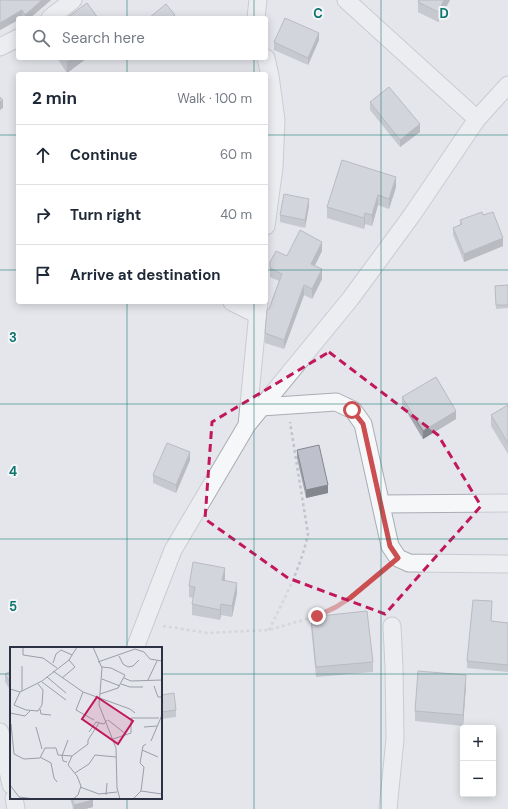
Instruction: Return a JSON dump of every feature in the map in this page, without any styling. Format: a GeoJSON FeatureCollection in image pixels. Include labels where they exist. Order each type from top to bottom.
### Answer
{"type":"FeatureCollection","features":[{"type":"Feature","properties":{"kind":"street"},"geometry":{"type":"LineString","coordinates":[[53,16],[74,0]]}},
{"type":"Feature","properties":{"kind":"street"},"geometry":{"type":"LineString","coordinates":[[256,16],[258,0]]}},
{"type":"Feature","properties":{"kind":"street"},"geometry":{"type":"LineString","coordinates":[[346,0],[477,119]]}},
{"type":"Feature","properties":{"kind":"street"},"geometry":{"type":"LineString","coordinates":[[0,47],[16,39]]}},
{"type":"Feature","properties":{"kind":"street"},"geometry":{"type":"LineString","coordinates":[[266,60],[276,120],[274,166],[268,211]]}},
{"type":"Feature","properties":{"kind":"street"},"geometry":{"type":"LineString","coordinates":[[135,647],[173,550],[247,425],[351,298],[412,215],[477,119],[508,86]]}},
{"type":"Feature","properties":{"kind":"street"},"geometry":{"type":"LineString","coordinates":[[241,304],[259,308],[247,425]]}},
{"type":"Feature","properties":{"kind":"street"},"geometry":{"type":"LineString","coordinates":[[261,407],[336,402],[352,410],[363,424],[390,546],[398,558],[409,563],[508,564]]}},
{"type":"Feature","properties":{"kind":"street"},"geometry":{"type":"LineString","coordinates":[[381,504],[508,503]]}},
{"type":"Feature","properties":{"kind":"street"},"geometry":{"type":"LineString","coordinates":[[388,809],[395,739],[392,626]]}},
{"type":"Feature","properties":{"kind":"street"},"geometry":{"type":"LineString","coordinates":[[0,732],[5,749],[10,779]]}},
{"type":"Feature","properties":{"kind":"street"},"geometry":{"type":"LineString","coordinates":[[14,799],[16,809]]}},
{"type":"Feature","properties":{"kind":"path"},"geometry":{"type":"LineString","coordinates":[[269,630],[297,573],[308,534],[287,405]]}},
{"type":"Feature","properties":{"kind":"path"},"geometry":{"type":"LineString","coordinates":[[145,624],[208,633],[269,630],[317,616],[336,607],[350,598],[398,558]]}},
{"type":"Feature","properties":{"kind":"highlighted area"},"geometry":{"type":"Polygon","coordinates":[[[329,352],[438,435],[481,506],[385,614],[288,578],[205,519],[212,422],[329,352]]]}},
{"type":"Feature","properties":{"kind":"building"},"geometry":{"type":"Polygon","coordinates":[[[0,0],[42,0],[25,15],[22,10],[0,23],[0,0]]]}},
{"type":"Feature","properties":{"kind":"building"},"geometry":{"type":"Polygon","coordinates":[[[419,0],[444,0],[438,12],[418,2],[419,0]]]}},
{"type":"Feature","properties":{"kind":"building"},"geometry":{"type":"Polygon","coordinates":[[[87,3],[97,16],[70,16],[87,3]]]}},
{"type":"Feature","properties":{"kind":"building"},"geometry":{"type":"Polygon","coordinates":[[[166,4],[175,15],[174,16],[151,16],[166,4]]]}},
{"type":"Feature","properties":{"kind":"building"},"geometry":{"type":"Polygon","coordinates":[[[285,18],[319,33],[308,58],[274,42],[285,18]]]}},
{"type":"Feature","properties":{"kind":"building"},"geometry":{"type":"Polygon","coordinates":[[[389,87],[420,124],[400,140],[370,102],[389,87]]]}},
{"type":"Feature","properties":{"kind":"building"},"geometry":{"type":"Polygon","coordinates":[[[342,160],[396,177],[389,199],[378,195],[372,215],[365,213],[364,218],[327,207],[342,160]]]}},
{"type":"Feature","properties":{"kind":"building"},"geometry":{"type":"Polygon","coordinates":[[[284,194],[309,199],[305,220],[280,215],[284,194]]]}},
{"type":"Feature","properties":{"kind":"building"},"geometry":{"type":"Polygon","coordinates":[[[482,212],[483,215],[493,212],[503,238],[464,254],[453,228],[462,224],[460,220],[482,212]]]}},
{"type":"Feature","properties":{"kind":"building"},"geometry":{"type":"Polygon","coordinates":[[[300,230],[322,242],[311,264],[322,269],[312,289],[304,285],[284,340],[265,333],[267,309],[269,309],[282,274],[270,268],[270,262],[276,251],[287,256],[300,230]]]}},
{"type":"Feature","properties":{"kind":"building"},"geometry":{"type":"Polygon","coordinates":[[[508,285],[508,305],[496,305],[495,286],[508,285]]]}},
{"type":"Feature","properties":{"kind":"building"},"geometry":{"type":"Polygon","coordinates":[[[436,377],[456,411],[423,431],[402,397],[436,377]]]}},
{"type":"Feature","properties":{"kind":"building"},"geometry":{"type":"Polygon","coordinates":[[[508,405],[508,443],[491,415],[508,405]]]}},
{"type":"Feature","properties":{"kind":"building"},"geometry":{"type":"Polygon","coordinates":[[[167,443],[190,452],[176,485],[153,475],[167,443]]]}},
{"type":"Feature","properties":{"kind":"building"},"geometry":{"type":"Polygon","coordinates":[[[319,445],[328,485],[306,490],[297,450],[319,445]]]}},
{"type":"Feature","properties":{"kind":"building"},"geometry":{"type":"Polygon","coordinates":[[[193,562],[225,568],[222,580],[237,583],[232,606],[221,604],[220,610],[192,604],[195,587],[189,586],[193,562]]]}},
{"type":"Feature","properties":{"kind":"building"},"geometry":{"type":"Polygon","coordinates":[[[473,600],[492,601],[491,621],[508,623],[508,665],[467,661],[473,600]]]}},
{"type":"Feature","properties":{"kind":"building"},"geometry":{"type":"Polygon","coordinates":[[[367,611],[373,662],[316,667],[311,617],[367,611]]]}},
{"type":"Feature","properties":{"kind":"building"},"geometry":{"type":"Polygon","coordinates":[[[418,671],[466,675],[463,715],[415,711],[418,671]]]}},
{"type":"Feature","properties":{"kind":"building"},"geometry":{"type":"Polygon","coordinates":[[[10,672],[10,682],[5,674],[10,672]]]}},
{"type":"Feature","properties":{"kind":"building"},"geometry":{"type":"Polygon","coordinates":[[[174,693],[176,710],[162,712],[162,695],[174,693]]]}},
{"type":"Feature","properties":{"kind":"building"},"geometry":{"type":"Polygon","coordinates":[[[72,799],[93,800],[74,805],[72,799]]]}},
{"type":"Feature","properties":{"kind":"route"},"geometry":{"type":"LineString","coordinates":[[317,616],[350,598],[398,558],[390,546],[363,424],[352,410]]}}]}
